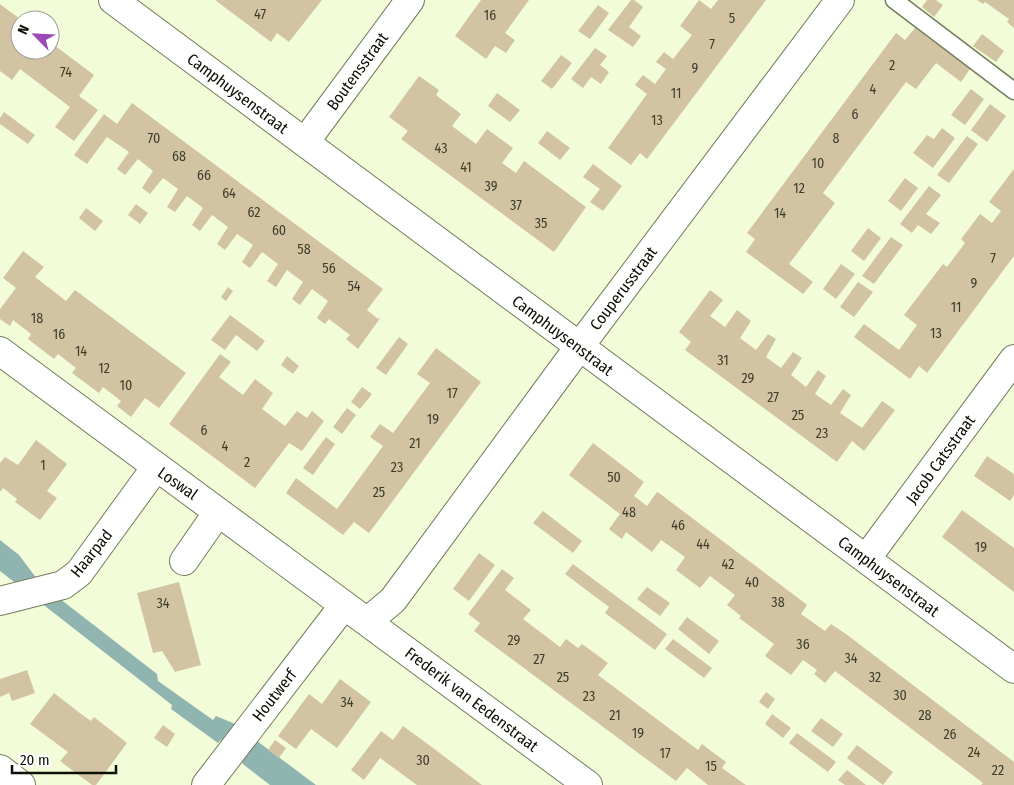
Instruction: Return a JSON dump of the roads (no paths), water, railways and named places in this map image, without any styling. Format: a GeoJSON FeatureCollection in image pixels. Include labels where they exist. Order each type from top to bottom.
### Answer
{"type":"FeatureCollection","features":[{"type":"Feature","properties":{"kind":"street","name":"Camphuysenstraat"},"geometry":{"type":"LineString","coordinates":[[113,0],[1014,669]]}},
{"type":"Feature","properties":{"kind":"street","name":"Boutensstraat"},"geometry":{"type":"LineString","coordinates":[[305,142],[410,0]]}},
{"type":"Feature","properties":{"kind":"street","name":"Couperusstraat"},"geometry":{"type":"LineString","coordinates":[[356,613],[393,600],[579,347],[840,0]]}},
{"type":"Feature","properties":{"kind":"street","name":"Loswal"},"geometry":{"type":"LineString","coordinates":[[0,351],[356,613]]}},
{"type":"Feature","properties":{"kind":"street","name":"Jacob Catsstraat"},"geometry":{"type":"LineString","coordinates":[[866,559],[1014,359]]}},
{"type":"Feature","properties":{"kind":"street","name":"Haarpad"},"geometry":{"type":"LineString","coordinates":[[6,599],[63,585],[79,573],[156,467]]}},
{"type":"Feature","properties":{"kind":"street"},"geometry":{"type":"LineString","coordinates":[[184,561],[218,512]]}},
{"type":"Feature","properties":{"kind":"street","name":"Houtwerf"},"geometry":{"type":"LineString","coordinates":[[206,785],[254,721],[356,613]]}},
{"type":"Feature","properties":{"kind":"street","name":"Frederik van Eedenstraat"},"geometry":{"type":"LineString","coordinates":[[356,613],[588,785]]}},
{"type":"Feature","properties":{"kind":"street"},"geometry":{"type":"LineString","coordinates":[[0,769],[21,785]]}},
{"type":"Feature","properties":{"kind":"lane"},"geometry":{"type":"LineString","coordinates":[[894,0],[1014,91]]}},
{"type":"Feature","properties":{"kind":"water"},"geometry":{"type":"Polygon","coordinates":[[[0,540],[19,555],[37,579],[157,674],[158,681],[213,720],[216,716],[233,723],[316,785],[270,785],[244,765],[222,739],[218,743],[171,709],[172,705],[0,571],[0,540]]]}}]}
